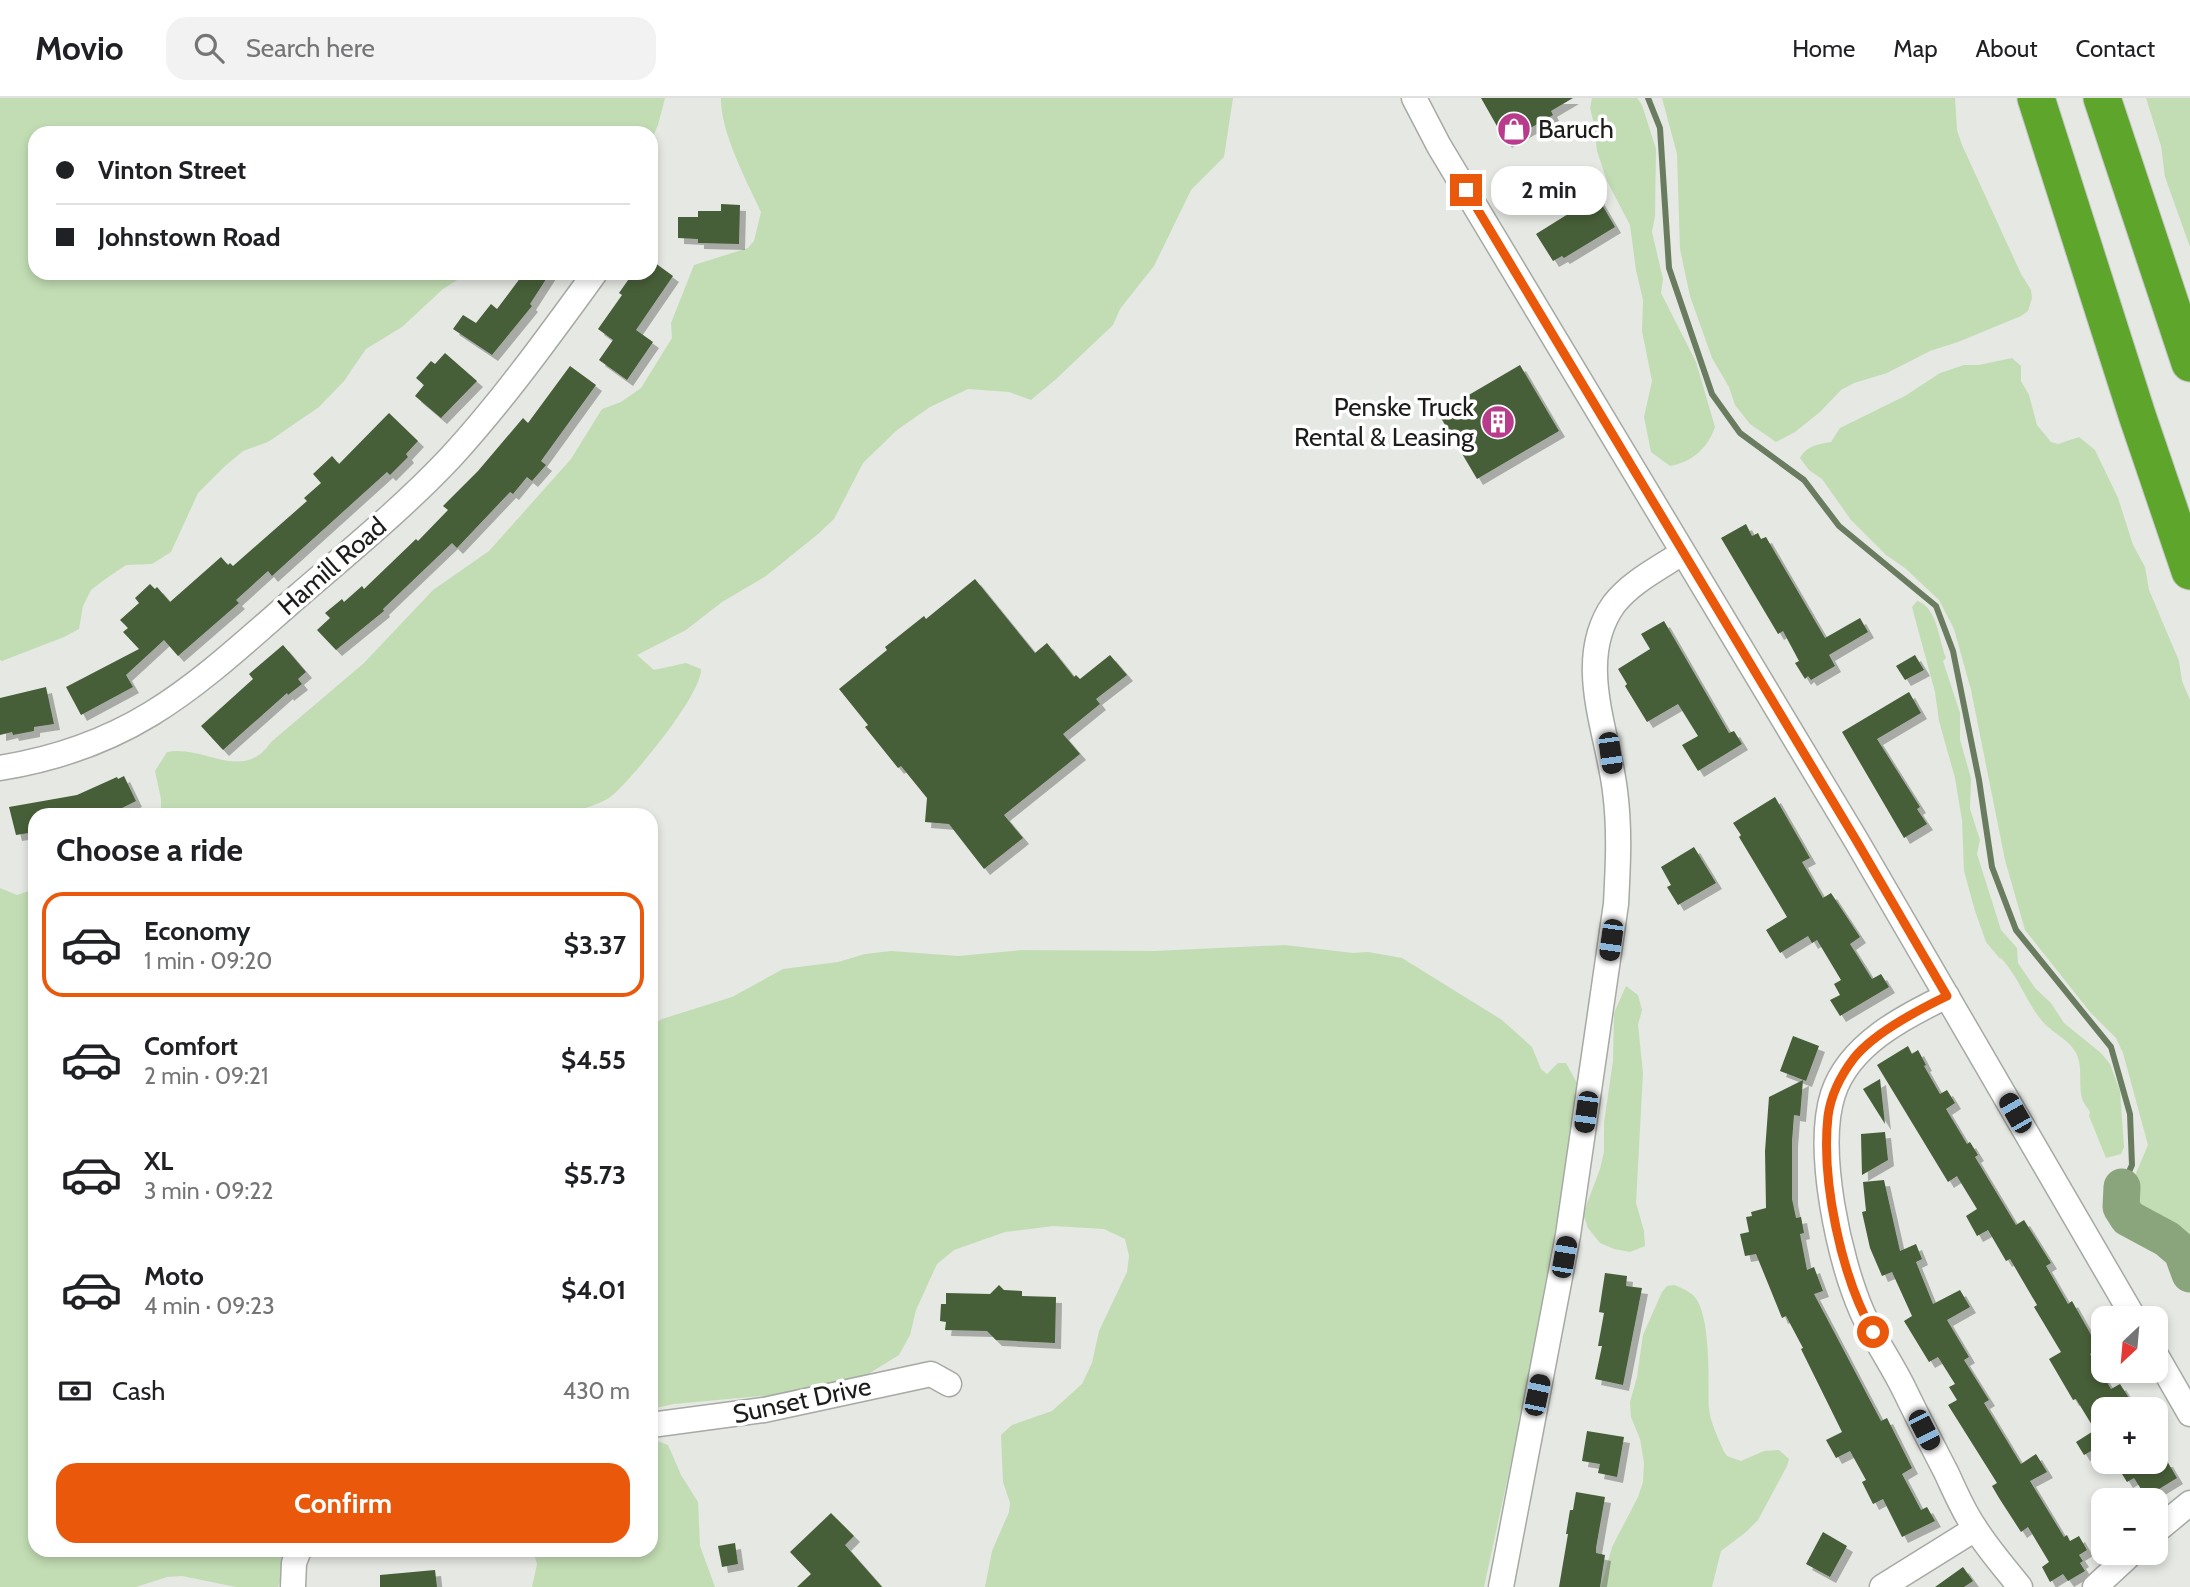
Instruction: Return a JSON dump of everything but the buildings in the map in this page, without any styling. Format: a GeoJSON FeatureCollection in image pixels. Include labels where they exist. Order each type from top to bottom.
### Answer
{"type":"FeatureCollection","features":[{"type":"Feature","properties":{"kind":"highway"},"geometry":{"type":"LineString","coordinates":[[2036,98],[2137,415],[2190,571]]}},
{"type":"Feature","properties":{"kind":"highway"},"geometry":{"type":"LineString","coordinates":[[2102,98],[2190,363]]}},
{"type":"Feature","properties":{"kind":"street"},"geometry":{"type":"LineString","coordinates":[[1413,98],[1439,146],[1856,840],[2127,1306]]}},
{"type":"Feature","properties":{"kind":"street","name":"Hamill Road"},"geometry":{"type":"LineString","coordinates":[[0,768],[46,760],[105,739],[152,715],[210,673],[373,530],[450,458],[514,383],[590,280]]}},
{"type":"Feature","properties":{"kind":"street"},"geometry":{"type":"LineString","coordinates":[[1501,1587],[1568,1235],[1616,904],[1616,794],[1598,698],[1596,653],[1606,620],[1615,604],[1645,577],[1682,553]]}},
{"type":"Feature","properties":{"kind":"street"},"geometry":{"type":"LineString","coordinates":[[1947,996],[1871,1041],[1856,1056],[1834,1092],[1828,1115],[1827,1143],[1831,1191],[1839,1241],[1850,1282],[1863,1315],[1893,1366],[1975,1528],[2020,1587]]}},
{"type":"Feature","properties":{"kind":"street","name":"Sunset Drive"},"geometry":{"type":"LineString","coordinates":[[658,1424],[764,1410],[931,1374],[949,1384]]}},
{"type":"Feature","properties":{"kind":"street"},"geometry":{"type":"LineString","coordinates":[[2168,1376],[2190,1414]]}},
{"type":"Feature","properties":{"kind":"street"},"geometry":{"type":"LineString","coordinates":[[2168,1521],[2190,1503]]}},
{"type":"Feature","properties":{"kind":"street"},"geometry":{"type":"LineString","coordinates":[[1882,1587],[1975,1528]]}},
{"type":"Feature","properties":{"kind":"street"},"geometry":{"type":"LineString","coordinates":[[293,1587],[296,1557]]}},
{"type":"Feature","properties":{"kind":"street"},"geometry":{"type":"LineString","coordinates":[[2095,1587],[2119,1565]]}},
{"type":"Feature","properties":{"kind":"green space"},"geometry":{"type":"Polygon","coordinates":[[[0,98],[665,98],[658,126],[28,126],[28,280],[457,280],[443,289],[402,327],[366,349],[344,381],[319,407],[268,442],[243,451],[224,467],[198,493],[171,552],[152,564],[126,565],[91,590],[83,606],[79,629],[0,660],[0,98]]]}},
{"type":"Feature","properties":{"kind":"green space"},"geometry":{"type":"Polygon","coordinates":[[[721,98],[1233,98],[1224,157],[1191,190],[1154,266],[1120,309],[1113,325],[1055,380],[1031,400],[1009,392],[968,389],[930,407],[897,430],[863,463],[834,519],[818,534],[766,576],[722,602],[686,630],[637,655],[654,670],[686,663],[701,669],[691,696],[666,734],[637,770],[609,798],[586,808],[161,808],[155,771],[167,752],[195,753],[236,762],[260,754],[364,663],[433,590],[489,551],[571,459],[602,409],[621,402],[641,388],[672,338],[671,323],[694,265],[748,248],[754,241],[761,212],[730,141],[721,98]]]}},
{"type":"Feature","properties":{"kind":"green space"},"geometry":{"type":"Polygon","coordinates":[[[1592,98],[1637,98],[1642,105],[1656,149],[1655,216],[1652,232],[1663,279],[1661,293],[1696,362],[1715,427],[1698,453],[1670,466],[1651,452],[1644,417],[1652,381],[1642,331],[1643,300],[1630,225],[1607,181],[1597,151],[1590,108],[1592,98]]]}},
{"type":"Feature","properties":{"kind":"green space"},"geometry":{"type":"Polygon","coordinates":[[[1662,98],[1955,98],[1957,130],[1962,145],[2021,274],[2031,290],[2032,298],[2028,311],[1958,342],[1930,351],[1887,373],[1854,383],[1841,390],[1795,432],[1776,442],[1750,424],[1735,405],[1729,387],[1712,358],[1690,296],[1680,249],[1677,154],[1662,98]]]}},
{"type":"Feature","properties":{"kind":"green space"},"geometry":{"type":"Polygon","coordinates":[[[2146,98],[2190,98],[2190,247],[2165,177],[2161,146],[2146,98]]]}},
{"type":"Feature","properties":{"kind":"green space"},"geometry":{"type":"Polygon","coordinates":[[[2012,358],[2021,366],[2021,381],[2029,395],[2037,425],[2051,442],[2058,444],[2079,437],[2095,450],[2118,498],[2133,545],[2145,567],[2149,590],[2179,661],[2182,681],[2190,700],[2190,1252],[2182,1236],[2138,1210],[2127,1194],[2148,1145],[2123,1053],[2116,1038],[2090,1012],[2025,930],[2005,860],[1971,690],[1954,629],[1939,600],[1905,568],[1886,555],[1851,520],[1822,479],[1809,470],[1800,458],[1809,448],[1831,442],[1840,428],[1905,396],[1940,373],[1964,365],[1979,365],[2012,358]]]}},
{"type":"Feature","properties":{"kind":"green space"},"geometry":{"type":"Polygon","coordinates":[[[1917,601],[1924,604],[1933,617],[1946,658],[1943,661],[1960,713],[1960,740],[1971,778],[1970,809],[1980,840],[1977,854],[2001,930],[2017,948],[2018,963],[2035,988],[2051,1003],[2064,1023],[2101,1053],[2110,1064],[2120,1091],[2124,1147],[2121,1154],[2106,1158],[2083,1100],[2080,1066],[2074,1049],[2042,1021],[2012,972],[1986,942],[1964,871],[1962,820],[1955,778],[1912,607],[1917,601]]]}},
{"type":"Feature","properties":{"kind":"green space"},"geometry":{"type":"Polygon","coordinates":[[[0,888],[17,895],[28,891],[28,1557],[289,1557],[278,1587],[236,1587],[182,1576],[167,1577],[136,1587],[0,1587],[0,888]]]}},
{"type":"Feature","properties":{"kind":"green space"},"geometry":{"type":"Polygon","coordinates":[[[1285,945],[1353,953],[1368,952],[1402,958],[1502,1020],[1532,1047],[1541,1069],[1547,1074],[1558,1063],[1566,1063],[1577,1083],[1554,1254],[1545,1283],[1538,1340],[1529,1370],[1484,1587],[985,1587],[992,1551],[1009,1512],[1010,1503],[1003,1482],[1001,1435],[1012,1425],[1052,1411],[1082,1384],[1092,1363],[1099,1331],[1127,1272],[1129,1256],[1125,1239],[1104,1229],[1053,1226],[1005,1232],[954,1250],[937,1264],[916,1310],[910,1335],[899,1355],[865,1376],[794,1393],[658,1407],[658,1021],[732,997],[783,969],[838,962],[865,954],[891,951],[958,956],[1022,950],[1154,951],[1285,945]]]}},
{"type":"Feature","properties":{"kind":"green space"},"geometry":{"type":"Polygon","coordinates":[[[1626,986],[1638,995],[1642,1010],[1638,1025],[1643,1073],[1636,1203],[1645,1246],[1630,1252],[1600,1243],[1588,1228],[1583,1214],[1604,1152],[1604,1122],[1613,1061],[1614,1013],[1626,986]]]}},
{"type":"Feature","properties":{"kind":"green space"},"geometry":{"type":"Polygon","coordinates":[[[1674,1285],[1693,1295],[1703,1317],[1708,1349],[1710,1413],[1723,1450],[1727,1456],[1741,1461],[1764,1451],[1779,1450],[1789,1459],[1758,1520],[1721,1551],[1712,1587],[1601,1587],[1612,1547],[1643,1482],[1644,1463],[1640,1439],[1631,1417],[1630,1402],[1637,1377],[1643,1335],[1662,1292],[1667,1286],[1674,1285]]]}},
{"type":"Feature","properties":{"kind":"green space"},"geometry":{"type":"Polygon","coordinates":[[[658,1441],[668,1445],[681,1475],[698,1502],[700,1546],[715,1587],[532,1587],[537,1564],[535,1557],[658,1557],[658,1441]]]}},
{"type":"Feature","properties":{"kind":"waterway"},"geometry":{"type":"LineString","coordinates":[[1648,98],[1660,128],[1669,268],[1712,394],[1740,433],[1804,480],[1839,526],[1936,606],[1953,651],[1979,780],[1992,867],[2016,930],[2111,1047],[2130,1114],[2132,1165],[2122,1187]]}},
{"type":"Feature","properties":{"kind":"waterway"},"geometry":{"type":"LineString","coordinates":[[2122,1187],[2121,1207],[2128,1218],[2167,1239],[2182,1252],[2190,1274]]}},
{"type":"Feature","properties":{"kind":"place","name":"Baruch"},"geometry":{"type":"Point","coordinates":[1514,129]}},
{"type":"Feature","properties":{"kind":"place","name":"Penske Truck Rental & Leasing"},"geometry":{"type":"Point","coordinates":[1498,422]}},
{"type":"Feature","properties":{"kind":"route"},"geometry":{"type":"LineString","coordinates":[[1466,190],[1947,996],[1871,1041],[1856,1056],[1834,1092],[1828,1115],[1827,1143],[1831,1191],[1839,1241],[1850,1282],[1873,1332]]}}]}
